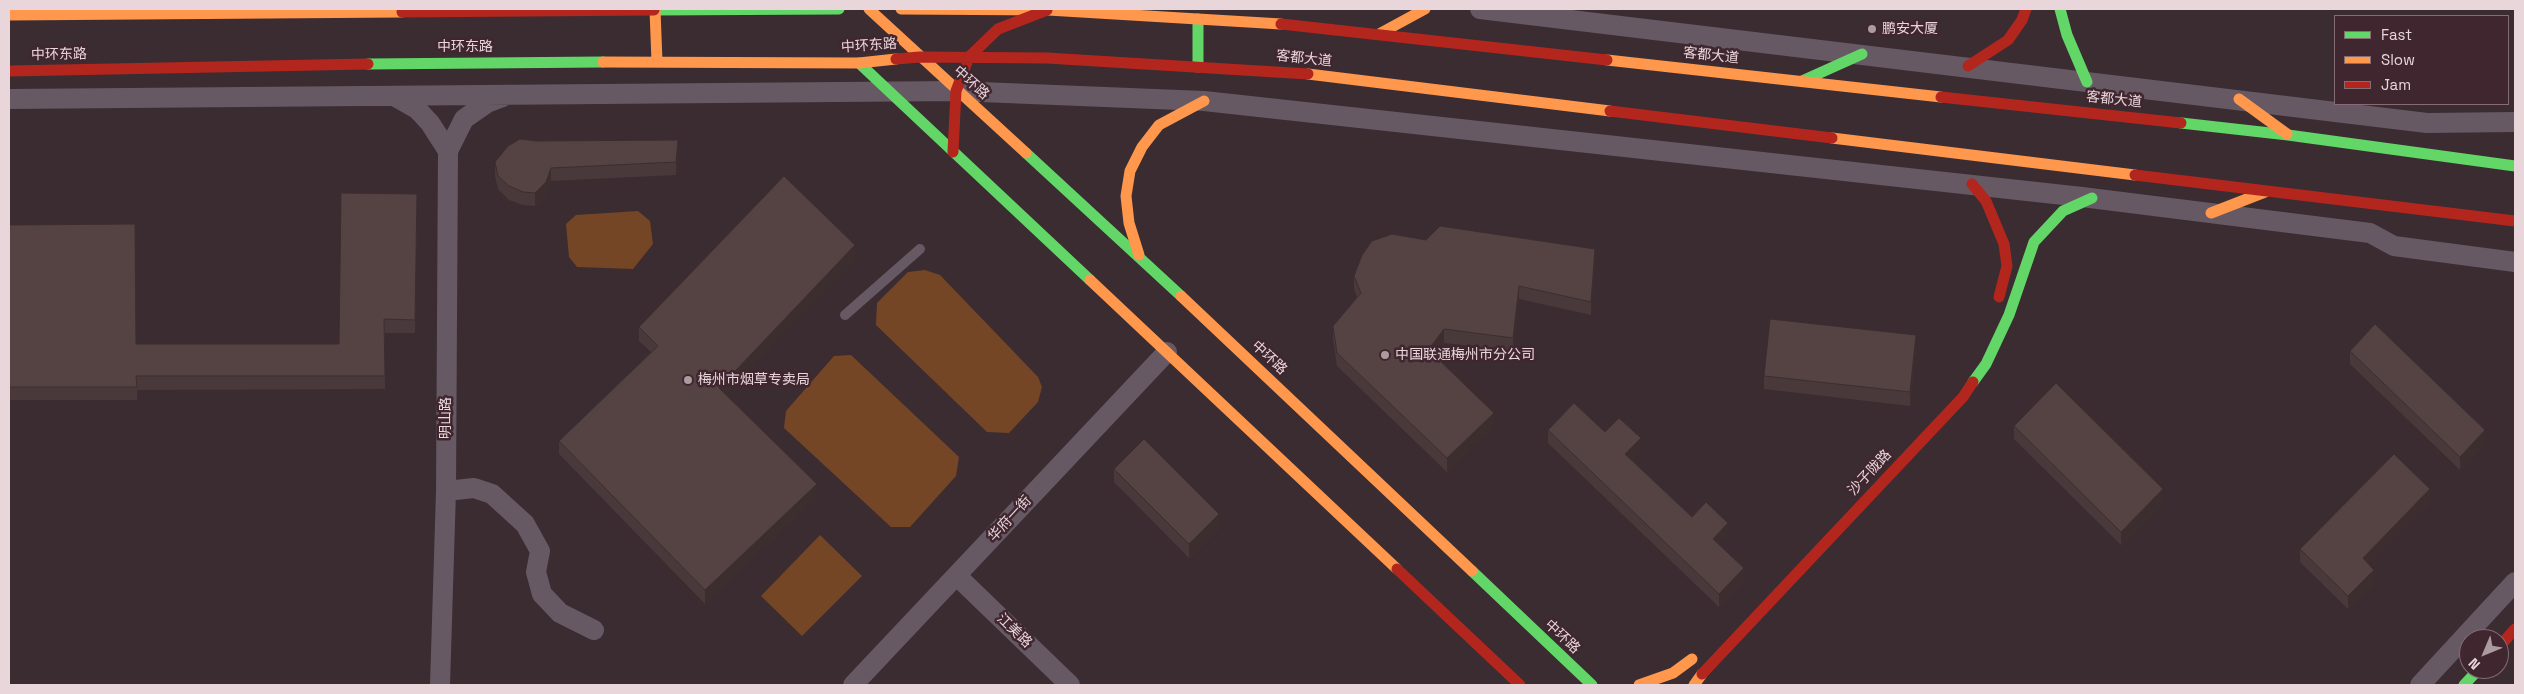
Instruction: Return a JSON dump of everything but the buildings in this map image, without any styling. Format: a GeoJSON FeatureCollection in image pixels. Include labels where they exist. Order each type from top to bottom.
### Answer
{"type":"FeatureCollection","features":[{"type":"Feature","properties":{"kind":"main road"},"geometry":{"type":"LineString","coordinates":[[9,16],[337,11],[839,9]]}},
{"type":"Feature","properties":{"kind":"main road","name":"中环路"},"geometry":{"type":"LineString","coordinates":[[869,9],[1140,257],[1592,685]]}},
{"type":"Feature","properties":{"kind":"main road","name":"客都大道"},"geometry":{"type":"LineString","coordinates":[[901,9],[1048,10],[1292,25],[2288,135],[2515,166]]}},
{"type":"Feature","properties":{"kind":"main road"},"geometry":{"type":"LineString","coordinates":[[1379,34],[1425,9]]}},
{"type":"Feature","properties":{"kind":"main road"},"geometry":{"type":"LineString","coordinates":[[1968,66],[2008,40],[2022,20],[2026,9]]}},
{"type":"Feature","properties":{"kind":"main road"},"geometry":{"type":"LineString","coordinates":[[2060,9],[2064,26],[2087,82]]}},
{"type":"Feature","properties":{"kind":"main road"},"geometry":{"type":"LineString","coordinates":[[654,10],[656,62]]}},
{"type":"Feature","properties":{"kind":"main road"},"geometry":{"type":"LineString","coordinates":[[953,152],[956,90],[969,57],[998,29],[1048,10]]}},
{"type":"Feature","properties":{"kind":"main road"},"geometry":{"type":"LineString","coordinates":[[1198,19],[1198,67]]}},
{"type":"Feature","properties":{"kind":"main road"},"geometry":{"type":"LineString","coordinates":[[1802,81],[1862,54]]}},
{"type":"Feature","properties":{"kind":"main road","name":"客都大道"},"geometry":{"type":"LineString","coordinates":[[920,57],[1047,58],[1300,73],[2515,221]]}},
{"type":"Feature","properties":{"kind":"main road","name":"中环东路"},"geometry":{"type":"LineString","coordinates":[[9,71],[440,62],[859,63],[920,57]]}},
{"type":"Feature","properties":{"kind":"main road"},"geometry":{"type":"LineString","coordinates":[[859,63],[1520,685]]}},
{"type":"Feature","properties":{"kind":"main road"},"geometry":{"type":"LineString","coordinates":[[2239,99],[2288,135]]}},
{"type":"Feature","properties":{"kind":"main road"},"geometry":{"type":"LineString","coordinates":[[1140,257],[1129,223],[1126,196],[1130,171],[1142,147],[1159,125],[1204,101]]}},
{"type":"Feature","properties":{"kind":"main road"},"geometry":{"type":"LineString","coordinates":[[1972,184],[1986,200],[2004,244],[2007,266],[1996,307]]}},
{"type":"Feature","properties":{"kind":"main road"},"geometry":{"type":"LineString","coordinates":[[2211,213],[2268,191]]}},
{"type":"Feature","properties":{"kind":"main road","name":"沙子陇路"},"geometry":{"type":"LineString","coordinates":[[1694,685],[1702,674],[1963,397],[1986,364],[2005,324],[2034,242],[2063,211],[2092,198]]}},
{"type":"Feature","properties":{"kind":"main road"},"geometry":{"type":"LineString","coordinates":[[1639,685],[1673,674],[1695,656]]}},
{"type":"Feature","properties":{"kind":"street"},"geometry":{"type":"LineString","coordinates":[[1480,9],[1968,66],[2427,123],[2515,122]]}},
{"type":"Feature","properties":{"kind":"street"},"geometry":{"type":"LineString","coordinates":[[9,99],[956,90],[1204,101],[2092,198],[2370,233],[2394,246],[2515,262]]}},
{"type":"Feature","properties":{"kind":"street"},"geometry":{"type":"LineString","coordinates":[[448,151],[464,119],[487,103],[508,94]]}},
{"type":"Feature","properties":{"kind":"street"},"geometry":{"type":"LineString","coordinates":[[394,96],[417,109],[430,123],[448,151]]}},
{"type":"Feature","properties":{"kind":"street","name":"明山路"},"geometry":{"type":"LineString","coordinates":[[440,685],[446,491],[448,151]]}},
{"type":"Feature","properties":{"kind":"street","name":"华府一街"},"geometry":{"type":"LineString","coordinates":[[853,685],[1167,352]]}},
{"type":"Feature","properties":{"kind":"street"},"geometry":{"type":"LineString","coordinates":[[446,491],[474,488],[492,494],[526,524],[540,551],[536,572],[542,594],[560,613],[594,630]]}},
{"type":"Feature","properties":{"kind":"street","name":"江美路"},"geometry":{"type":"LineString","coordinates":[[957,576],[1070,685]]}},
{"type":"Feature","properties":{"kind":"street"},"geometry":{"type":"LineString","coordinates":[[2420,685],[2515,582]]}},
{"type":"Feature","properties":{"kind":"lane"},"geometry":{"type":"LineString","coordinates":[[845,315],[920,249]]}},
{"type":"Feature","properties":{"kind":"shaded area"},"geometry":{"type":"Polygon","coordinates":[[[638,211],[650,221],[653,244],[633,269],[577,267],[569,257],[566,224],[576,215],[638,211]]]}},
{"type":"Feature","properties":{"kind":"shaded area"},"geometry":{"type":"Polygon","coordinates":[[[925,270],[940,275],[1038,377],[1042,387],[1038,402],[1009,433],[987,432],[876,325],[877,303],[908,272],[925,270]]]}},
{"type":"Feature","properties":{"kind":"shaded area"},"geometry":{"type":"Polygon","coordinates":[[[851,355],[959,457],[956,476],[910,527],[891,527],[784,428],[786,411],[834,356],[851,355]]]}},
{"type":"Feature","properties":{"kind":"shaded area"},"geometry":{"type":"Polygon","coordinates":[[[820,535],[862,576],[802,636],[761,596],[820,535]]]}},
{"type":"Feature","properties":{"kind":"traffic: fast"},"geometry":{"type":"LineString","coordinates":[[654,10],[839,9]]}},
{"type":"Feature","properties":{"kind":"traffic: fast"},"geometry":{"type":"LineString","coordinates":[[2060,9],[2067,35],[2087,82]]}},
{"type":"Feature","properties":{"kind":"traffic: fast"},"geometry":{"type":"LineString","coordinates":[[1198,19],[1198,67]]}},
{"type":"Feature","properties":{"kind":"traffic: fast"},"geometry":{"type":"LineString","coordinates":[[1802,81],[1862,54]]}},
{"type":"Feature","properties":{"kind":"traffic: fast"},"geometry":{"type":"LineString","coordinates":[[368,64],[603,62]]}},
{"type":"Feature","properties":{"kind":"traffic: fast"},"geometry":{"type":"LineString","coordinates":[[859,63],[1090,280]]}},
{"type":"Feature","properties":{"kind":"traffic: fast"},"geometry":{"type":"LineString","coordinates":[[2181,123],[2288,135],[2515,166]]}},
{"type":"Feature","properties":{"kind":"traffic: fast"},"geometry":{"type":"LineString","coordinates":[[1026,153],[1181,296]]}},
{"type":"Feature","properties":{"kind":"traffic: fast"},"geometry":{"type":"LineString","coordinates":[[1973,382],[1986,364],[2009,315],[2034,242],[2063,211],[2092,198]]}},
{"type":"Feature","properties":{"kind":"traffic: fast"},"geometry":{"type":"LineString","coordinates":[[1472,571],[1592,685]]}},
{"type":"Feature","properties":{"kind":"traffic: fast"},"geometry":{"type":"LineString","coordinates":[[2464,685],[2470,679]]}},
{"type":"Feature","properties":{"kind":"traffic: slow"},"geometry":{"type":"LineString","coordinates":[[869,9],[1026,153]]}},
{"type":"Feature","properties":{"kind":"traffic: slow"},"geometry":{"type":"LineString","coordinates":[[901,9],[1048,10],[1281,24]]}},
{"type":"Feature","properties":{"kind":"traffic: slow"},"geometry":{"type":"LineString","coordinates":[[1379,34],[1425,9]]}},
{"type":"Feature","properties":{"kind":"traffic: slow"},"geometry":{"type":"LineString","coordinates":[[655,10],[657,62]]}},
{"type":"Feature","properties":{"kind":"traffic: slow"},"geometry":{"type":"LineString","coordinates":[[9,15],[402,12]]}},
{"type":"Feature","properties":{"kind":"traffic: slow"},"geometry":{"type":"LineString","coordinates":[[603,62],[859,63],[896,59]]}},
{"type":"Feature","properties":{"kind":"traffic: slow"},"geometry":{"type":"LineString","coordinates":[[1607,60],[1941,97]]}},
{"type":"Feature","properties":{"kind":"traffic: slow"},"geometry":{"type":"LineString","coordinates":[[1308,74],[1610,111]]}},
{"type":"Feature","properties":{"kind":"traffic: slow"},"geometry":{"type":"LineString","coordinates":[[2239,99],[2287,134]]}},
{"type":"Feature","properties":{"kind":"traffic: slow"},"geometry":{"type":"LineString","coordinates":[[1139,255],[1129,223],[1126,196],[1130,171],[1142,147],[1159,125],[1204,101]]}},
{"type":"Feature","properties":{"kind":"traffic: slow"},"geometry":{"type":"LineString","coordinates":[[1832,138],[2135,175]]}},
{"type":"Feature","properties":{"kind":"traffic: slow"},"geometry":{"type":"LineString","coordinates":[[2211,213],[2265,192]]}},
{"type":"Feature","properties":{"kind":"traffic: slow"},"geometry":{"type":"LineString","coordinates":[[1090,280],[1397,569]]}},
{"type":"Feature","properties":{"kind":"traffic: slow"},"geometry":{"type":"LineString","coordinates":[[1181,296],[1472,571]]}},
{"type":"Feature","properties":{"kind":"traffic: slow"},"geometry":{"type":"LineString","coordinates":[[1639,685],[1673,673],[1692,659]]}},
{"type":"Feature","properties":{"kind":"traffic: slow"},"geometry":{"type":"LineString","coordinates":[[1694,685],[1702,674]]}},
{"type":"Feature","properties":{"kind":"traffic: jam"},"geometry":{"type":"LineString","coordinates":[[1968,66],[2008,40],[2022,20],[2026,9]]}},
{"type":"Feature","properties":{"kind":"traffic: jam"},"geometry":{"type":"LineString","coordinates":[[402,12],[654,10]]}},
{"type":"Feature","properties":{"kind":"traffic: jam"},"geometry":{"type":"LineString","coordinates":[[953,152],[956,91],[969,57],[998,29],[1047,10]]}},
{"type":"Feature","properties":{"kind":"traffic: jam"},"geometry":{"type":"LineString","coordinates":[[1281,24],[1607,60]]}},
{"type":"Feature","properties":{"kind":"traffic: jam"},"geometry":{"type":"LineString","coordinates":[[896,59],[920,57],[1047,58],[1308,74]]}},
{"type":"Feature","properties":{"kind":"traffic: jam"},"geometry":{"type":"LineString","coordinates":[[9,71],[368,64]]}},
{"type":"Feature","properties":{"kind":"traffic: jam"},"geometry":{"type":"LineString","coordinates":[[1941,97],[2181,123]]}},
{"type":"Feature","properties":{"kind":"traffic: jam"},"geometry":{"type":"LineString","coordinates":[[1610,111],[1832,138]]}},
{"type":"Feature","properties":{"kind":"traffic: jam"},"geometry":{"type":"LineString","coordinates":[[2135,175],[2515,221]]}},
{"type":"Feature","properties":{"kind":"traffic: jam"},"geometry":{"type":"LineString","coordinates":[[1972,184],[1986,201],[2004,244],[2007,266],[1999,297]]}},
{"type":"Feature","properties":{"kind":"traffic: jam"},"geometry":{"type":"LineString","coordinates":[[1702,674],[1963,397],[1973,382]]}},
{"type":"Feature","properties":{"kind":"traffic: jam"},"geometry":{"type":"LineString","coordinates":[[1397,569],[1520,685]]}},
{"type":"Feature","properties":{"kind":"traffic: jam"},"geometry":{"type":"LineString","coordinates":[[2509,636],[2515,629]]}},
{"type":"Feature","properties":{"kind":"place","name":"鹏安大厦"},"geometry":{"type":"Point","coordinates":[1872,29]}},
{"type":"Feature","properties":{"kind":"place","name":"中国联通梅州市分公司"},"geometry":{"type":"Point","coordinates":[1385,355]}},
{"type":"Feature","properties":{"kind":"place","name":"梅州市烟草专卖局"},"geometry":{"type":"Point","coordinates":[688,380]}}]}
